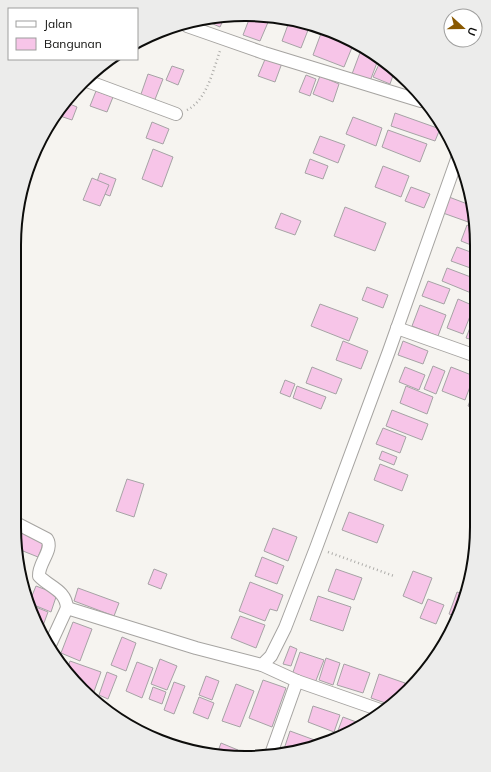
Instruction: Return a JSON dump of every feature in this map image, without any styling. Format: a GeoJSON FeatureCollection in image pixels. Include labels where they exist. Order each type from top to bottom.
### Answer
{"type":"FeatureCollection","features":[{"type":"Feature","properties":{"kind":"street"},"geometry":{"type":"LineString","coordinates":[[192,28],[416,99]]}},
{"type":"Feature","properties":{"kind":"street"},"geometry":{"type":"LineString","coordinates":[[91,83],[176,114]]}},
{"type":"Feature","properties":{"kind":"street"},"geometry":{"type":"LineString","coordinates":[[262,665],[271,656],[285,628],[397,328],[457,173]]}},
{"type":"Feature","properties":{"kind":"street"},"geometry":{"type":"LineString","coordinates":[[397,328],[470,354]]}},
{"type":"Feature","properties":{"kind":"street"},"geometry":{"type":"LineString","coordinates":[[21,525],[47,538],[49,547],[39,571],[39,576],[63,594],[67,608],[52,640]]}},
{"type":"Feature","properties":{"kind":"street"},"geometry":{"type":"LineString","coordinates":[[67,608],[174,642],[262,665],[297,681],[376,709]]}},
{"type":"Feature","properties":{"kind":"street"},"geometry":{"type":"LineString","coordinates":[[273,749],[297,681]]}},
{"type":"Feature","properties":{"kind":"path"},"geometry":{"type":"LineString","coordinates":[[176,114],[191,108],[202,94],[208,84],[224,39]]}},
{"type":"Feature","properties":{"kind":"path"},"geometry":{"type":"LineString","coordinates":[[316,548],[394,576]]}},
{"type":"Feature","properties":{"kind":"building"},"geometry":{"type":"Polygon","coordinates":[[[248,21],[268,22],[260,41],[243,35],[248,21]]]}},
{"type":"Feature","properties":{"kind":"building"},"geometry":{"type":"Polygon","coordinates":[[[222,22],[220,27],[212,24],[222,22]]]}},
{"type":"Feature","properties":{"kind":"building"},"geometry":{"type":"Polygon","coordinates":[[[288,25],[308,30],[301,48],[282,41],[288,25]]]}},
{"type":"Feature","properties":{"kind":"building"},"geometry":{"type":"Polygon","coordinates":[[[321,34],[352,48],[344,67],[313,55],[321,34]]]}},
{"type":"Feature","properties":{"kind":"building"},"geometry":{"type":"Polygon","coordinates":[[[360,52],[377,63],[370,81],[352,74],[360,52]]]}},
{"type":"Feature","properties":{"kind":"building"},"geometry":{"type":"Polygon","coordinates":[[[266,57],[282,63],[275,82],[258,76],[266,57]]]}},
{"type":"Feature","properties":{"kind":"building"},"geometry":{"type":"Polygon","coordinates":[[[379,65],[393,76],[390,84],[373,77],[379,65]]]}},
{"type":"Feature","properties":{"kind":"building"},"geometry":{"type":"Polygon","coordinates":[[[172,66],[184,70],[178,85],[166,80],[172,66]]]}},
{"type":"Feature","properties":{"kind":"building"},"geometry":{"type":"Polygon","coordinates":[[[148,74],[163,79],[154,102],[140,97],[148,74]]]}},
{"type":"Feature","properties":{"kind":"building"},"geometry":{"type":"Polygon","coordinates":[[[306,75],[316,79],[310,96],[299,92],[306,75]]]}},
{"type":"Feature","properties":{"kind":"building"},"geometry":{"type":"Polygon","coordinates":[[[320,76],[339,84],[333,102],[313,94],[320,76]]]}},
{"type":"Feature","properties":{"kind":"building"},"geometry":{"type":"Polygon","coordinates":[[[96,91],[113,97],[107,112],[90,106],[96,91]]]}},
{"type":"Feature","properties":{"kind":"building"},"geometry":{"type":"Polygon","coordinates":[[[71,104],[77,107],[72,120],[62,117],[71,104]]]}},
{"type":"Feature","properties":{"kind":"building"},"geometry":{"type":"Polygon","coordinates":[[[395,113],[437,128],[439,131],[435,141],[391,126],[395,113]]]}},
{"type":"Feature","properties":{"kind":"building"},"geometry":{"type":"Polygon","coordinates":[[[353,117],[382,128],[376,146],[346,134],[353,117]]]}},
{"type":"Feature","properties":{"kind":"building"},"geometry":{"type":"Polygon","coordinates":[[[152,122],[169,129],[163,144],[146,138],[152,122]]]}},
{"type":"Feature","properties":{"kind":"building"},"geometry":{"type":"Polygon","coordinates":[[[388,130],[427,144],[420,162],[382,147],[388,130]]]}},
{"type":"Feature","properties":{"kind":"building"},"geometry":{"type":"Polygon","coordinates":[[[320,136],[345,145],[338,163],[313,153],[320,136]]]}},
{"type":"Feature","properties":{"kind":"building"},"geometry":{"type":"Polygon","coordinates":[[[153,149],[173,157],[162,187],[142,179],[153,149]]]}},
{"type":"Feature","properties":{"kind":"building"},"geometry":{"type":"Polygon","coordinates":[[[310,159],[328,166],[323,179],[305,173],[310,159]]]}},
{"type":"Feature","properties":{"kind":"building"},"geometry":{"type":"Polygon","coordinates":[[[383,166],[409,176],[401,197],[375,187],[383,166]]]}},
{"type":"Feature","properties":{"kind":"building"},"geometry":{"type":"Polygon","coordinates":[[[100,173],[116,179],[110,196],[94,190],[100,173]]]}},
{"type":"Feature","properties":{"kind":"building"},"geometry":{"type":"Polygon","coordinates":[[[92,178],[109,185],[100,206],[83,200],[92,178]]]}},
{"type":"Feature","properties":{"kind":"building"},"geometry":{"type":"Polygon","coordinates":[[[411,187],[430,194],[424,208],[405,201],[411,187]]]}},
{"type":"Feature","properties":{"kind":"building"},"geometry":{"type":"Polygon","coordinates":[[[449,197],[466,204],[469,222],[443,213],[449,197]]]}},
{"type":"Feature","properties":{"kind":"building"},"geometry":{"type":"Polygon","coordinates":[[[345,207],[386,223],[375,251],[334,236],[345,207]]]}},
{"type":"Feature","properties":{"kind":"building"},"geometry":{"type":"Polygon","coordinates":[[[281,213],[301,221],[295,235],[275,228],[281,213]]]}},
{"type":"Feature","properties":{"kind":"building"},"geometry":{"type":"Polygon","coordinates":[[[467,225],[469,226],[470,245],[461,241],[467,225]]]}},
{"type":"Feature","properties":{"kind":"building"},"geometry":{"type":"Polygon","coordinates":[[[457,247],[470,252],[470,268],[451,261],[457,247]]]}},
{"type":"Feature","properties":{"kind":"building"},"geometry":{"type":"Polygon","coordinates":[[[447,268],[470,277],[470,293],[442,281],[447,268]]]}},
{"type":"Feature","properties":{"kind":"building"},"geometry":{"type":"Polygon","coordinates":[[[428,281],[450,289],[444,304],[422,296],[428,281]]]}},
{"type":"Feature","properties":{"kind":"building"},"geometry":{"type":"Polygon","coordinates":[[[367,287],[388,295],[383,308],[362,300],[367,287]]]}},
{"type":"Feature","properties":{"kind":"building"},"geometry":{"type":"Polygon","coordinates":[[[458,299],[470,304],[470,316],[463,334],[447,328],[458,299]]]}},
{"type":"Feature","properties":{"kind":"building"},"geometry":{"type":"Polygon","coordinates":[[[320,304],[358,318],[349,341],[311,326],[320,304]]]}},
{"type":"Feature","properties":{"kind":"building"},"geometry":{"type":"Polygon","coordinates":[[[420,305],[446,315],[438,336],[412,326],[420,305]]]}},
{"type":"Feature","properties":{"kind":"building"},"geometry":{"type":"Polygon","coordinates":[[[470,328],[470,339],[466,338],[470,328]]]}},
{"type":"Feature","properties":{"kind":"building"},"geometry":{"type":"Polygon","coordinates":[[[343,341],[368,351],[361,369],[336,360],[343,341]]]}},
{"type":"Feature","properties":{"kind":"building"},"geometry":{"type":"Polygon","coordinates":[[[403,341],[428,351],[423,364],[398,355],[403,341]]]}},
{"type":"Feature","properties":{"kind":"building"},"geometry":{"type":"Polygon","coordinates":[[[433,366],[445,371],[436,394],[424,389],[433,366]]]}},
{"type":"Feature","properties":{"kind":"building"},"geometry":{"type":"Polygon","coordinates":[[[312,367],[342,379],[336,394],[306,383],[312,367]]]}},
{"type":"Feature","properties":{"kind":"building"},"geometry":{"type":"Polygon","coordinates":[[[405,367],[425,375],[419,390],[399,382],[405,367]]]}},
{"type":"Feature","properties":{"kind":"building"},"geometry":{"type":"Polygon","coordinates":[[[451,367],[470,374],[470,387],[465,400],[442,391],[451,367]]]}},
{"type":"Feature","properties":{"kind":"building"},"geometry":{"type":"Polygon","coordinates":[[[285,380],[295,384],[290,397],[280,393],[285,380]]]}},
{"type":"Feature","properties":{"kind":"building"},"geometry":{"type":"Polygon","coordinates":[[[297,386],[326,397],[321,409],[293,398],[297,386]]]}},
{"type":"Feature","properties":{"kind":"building"},"geometry":{"type":"Polygon","coordinates":[[[406,386],[433,397],[427,414],[400,403],[406,386]]]}},
{"type":"Feature","properties":{"kind":"building"},"geometry":{"type":"Polygon","coordinates":[[[392,410],[428,424],[422,440],[386,426],[392,410]]]}},
{"type":"Feature","properties":{"kind":"building"},"geometry":{"type":"Polygon","coordinates":[[[383,428],[406,437],[400,453],[376,444],[383,428]]]}},
{"type":"Feature","properties":{"kind":"building"},"geometry":{"type":"Polygon","coordinates":[[[382,451],[397,457],[394,465],[379,459],[382,451]]]}},
{"type":"Feature","properties":{"kind":"building"},"geometry":{"type":"Polygon","coordinates":[[[380,464],[408,475],[402,491],[374,480],[380,464]]]}},
{"type":"Feature","properties":{"kind":"building"},"geometry":{"type":"Polygon","coordinates":[[[127,479],[144,484],[134,517],[116,511],[127,479]]]}},
{"type":"Feature","properties":{"kind":"building"},"geometry":{"type":"Polygon","coordinates":[[[349,512],[384,525],[377,543],[342,530],[349,512]]]}},
{"type":"Feature","properties":{"kind":"building"},"geometry":{"type":"Polygon","coordinates":[[[273,528],[297,537],[288,561],[264,551],[273,528]]]}},
{"type":"Feature","properties":{"kind":"building"},"geometry":{"type":"Polygon","coordinates":[[[21,530],[45,541],[38,557],[22,551],[21,530]]]}},
{"type":"Feature","properties":{"kind":"building"},"geometry":{"type":"Polygon","coordinates":[[[262,557],[284,566],[277,584],[255,576],[262,557]]]}},
{"type":"Feature","properties":{"kind":"building"},"geometry":{"type":"Polygon","coordinates":[[[154,569],[167,574],[161,589],[148,584],[154,569]]]}},
{"type":"Feature","properties":{"kind":"building"},"geometry":{"type":"Polygon","coordinates":[[[336,569],[362,578],[354,600],[328,591],[336,569]]]}},
{"type":"Feature","properties":{"kind":"building"},"geometry":{"type":"Polygon","coordinates":[[[413,571],[432,578],[422,604],[403,596],[413,571]]]}},
{"type":"Feature","properties":{"kind":"building"},"geometry":{"type":"Polygon","coordinates":[[[250,582],[283,595],[277,611],[270,609],[265,621],[239,611],[250,582]]]}},
{"type":"Feature","properties":{"kind":"building"},"geometry":{"type":"Polygon","coordinates":[[[36,586],[57,594],[51,612],[36,606],[32,596],[36,586]]]}},
{"type":"Feature","properties":{"kind":"building"},"geometry":{"type":"Polygon","coordinates":[[[78,588],[119,603],[114,616],[74,601],[78,588]]]}},
{"type":"Feature","properties":{"kind":"building"},"geometry":{"type":"Polygon","coordinates":[[[457,592],[460,593],[452,615],[449,614],[457,592]]]}},
{"type":"Feature","properties":{"kind":"building"},"geometry":{"type":"Polygon","coordinates":[[[318,596],[351,607],[343,631],[310,620],[318,596]]]}},
{"type":"Feature","properties":{"kind":"building"},"geometry":{"type":"Polygon","coordinates":[[[428,599],[444,605],[436,624],[420,618],[428,599]]]}},
{"type":"Feature","properties":{"kind":"building"},"geometry":{"type":"Polygon","coordinates":[[[36,607],[48,612],[43,625],[36,607]]]}},
{"type":"Feature","properties":{"kind":"building"},"geometry":{"type":"Polygon","coordinates":[[[240,616],[265,625],[256,648],[231,638],[240,616]]]}},
{"type":"Feature","properties":{"kind":"building"},"geometry":{"type":"Polygon","coordinates":[[[73,622],[92,629],[80,661],[61,653],[73,622]]]}},
{"type":"Feature","properties":{"kind":"building"},"geometry":{"type":"Polygon","coordinates":[[[122,637],[136,643],[126,671],[111,665],[122,637]]]}},
{"type":"Feature","properties":{"kind":"building"},"geometry":{"type":"Polygon","coordinates":[[[290,646],[297,649],[291,666],[283,664],[290,646]]]}},
{"type":"Feature","properties":{"kind":"building"},"geometry":{"type":"Polygon","coordinates":[[[300,652],[324,660],[315,683],[292,675],[300,652]]]}},
{"type":"Feature","properties":{"kind":"building"},"geometry":{"type":"Polygon","coordinates":[[[326,658],[340,663],[333,685],[319,680],[326,658]]]}},
{"type":"Feature","properties":{"kind":"building"},"geometry":{"type":"Polygon","coordinates":[[[160,659],[177,666],[167,690],[151,684],[160,659]]]}},
{"type":"Feature","properties":{"kind":"building"},"geometry":{"type":"Polygon","coordinates":[[[70,661],[101,672],[94,692],[77,675],[69,665],[70,661]]]}},
{"type":"Feature","properties":{"kind":"building"},"geometry":{"type":"Polygon","coordinates":[[[137,662],[153,668],[142,698],[126,691],[137,662]]]}},
{"type":"Feature","properties":{"kind":"building"},"geometry":{"type":"Polygon","coordinates":[[[344,664],[370,673],[363,693],[337,685],[344,664]]]}},
{"type":"Feature","properties":{"kind":"building"},"geometry":{"type":"Polygon","coordinates":[[[107,672],[117,676],[108,699],[99,695],[107,672]]]}},
{"type":"Feature","properties":{"kind":"building"},"geometry":{"type":"Polygon","coordinates":[[[379,674],[405,683],[385,703],[371,698],[379,674]]]}},
{"type":"Feature","properties":{"kind":"building"},"geometry":{"type":"Polygon","coordinates":[[[206,676],[219,681],[212,700],[199,695],[206,676]]]}},
{"type":"Feature","properties":{"kind":"building"},"geometry":{"type":"Polygon","coordinates":[[[263,680],[286,688],[272,727],[249,718],[263,680]]]}},
{"type":"Feature","properties":{"kind":"building"},"geometry":{"type":"Polygon","coordinates":[[[174,682],[185,686],[174,714],[164,710],[174,682]]]}},
{"type":"Feature","properties":{"kind":"building"},"geometry":{"type":"Polygon","coordinates":[[[236,684],[254,691],[240,727],[222,721],[236,684]]]}},
{"type":"Feature","properties":{"kind":"building"},"geometry":{"type":"Polygon","coordinates":[[[153,687],[166,692],[162,704],[149,699],[153,687]]]}},
{"type":"Feature","properties":{"kind":"building"},"geometry":{"type":"Polygon","coordinates":[[[199,697],[214,703],[208,719],[193,713],[199,697]]]}},
{"type":"Feature","properties":{"kind":"building"},"geometry":{"type":"Polygon","coordinates":[[[313,706],[340,715],[334,732],[308,722],[313,706]]]}},
{"type":"Feature","properties":{"kind":"building"},"geometry":{"type":"Polygon","coordinates":[[[343,717],[356,722],[345,728],[338,731],[343,717]]]}},
{"type":"Feature","properties":{"kind":"building"},"geometry":{"type":"Polygon","coordinates":[[[290,731],[315,740],[289,747],[284,748],[290,731]]]}},
{"type":"Feature","properties":{"kind":"building"},"geometry":{"type":"Polygon","coordinates":[[[221,743],[238,750],[231,751],[219,749],[221,743]]]}}]}
